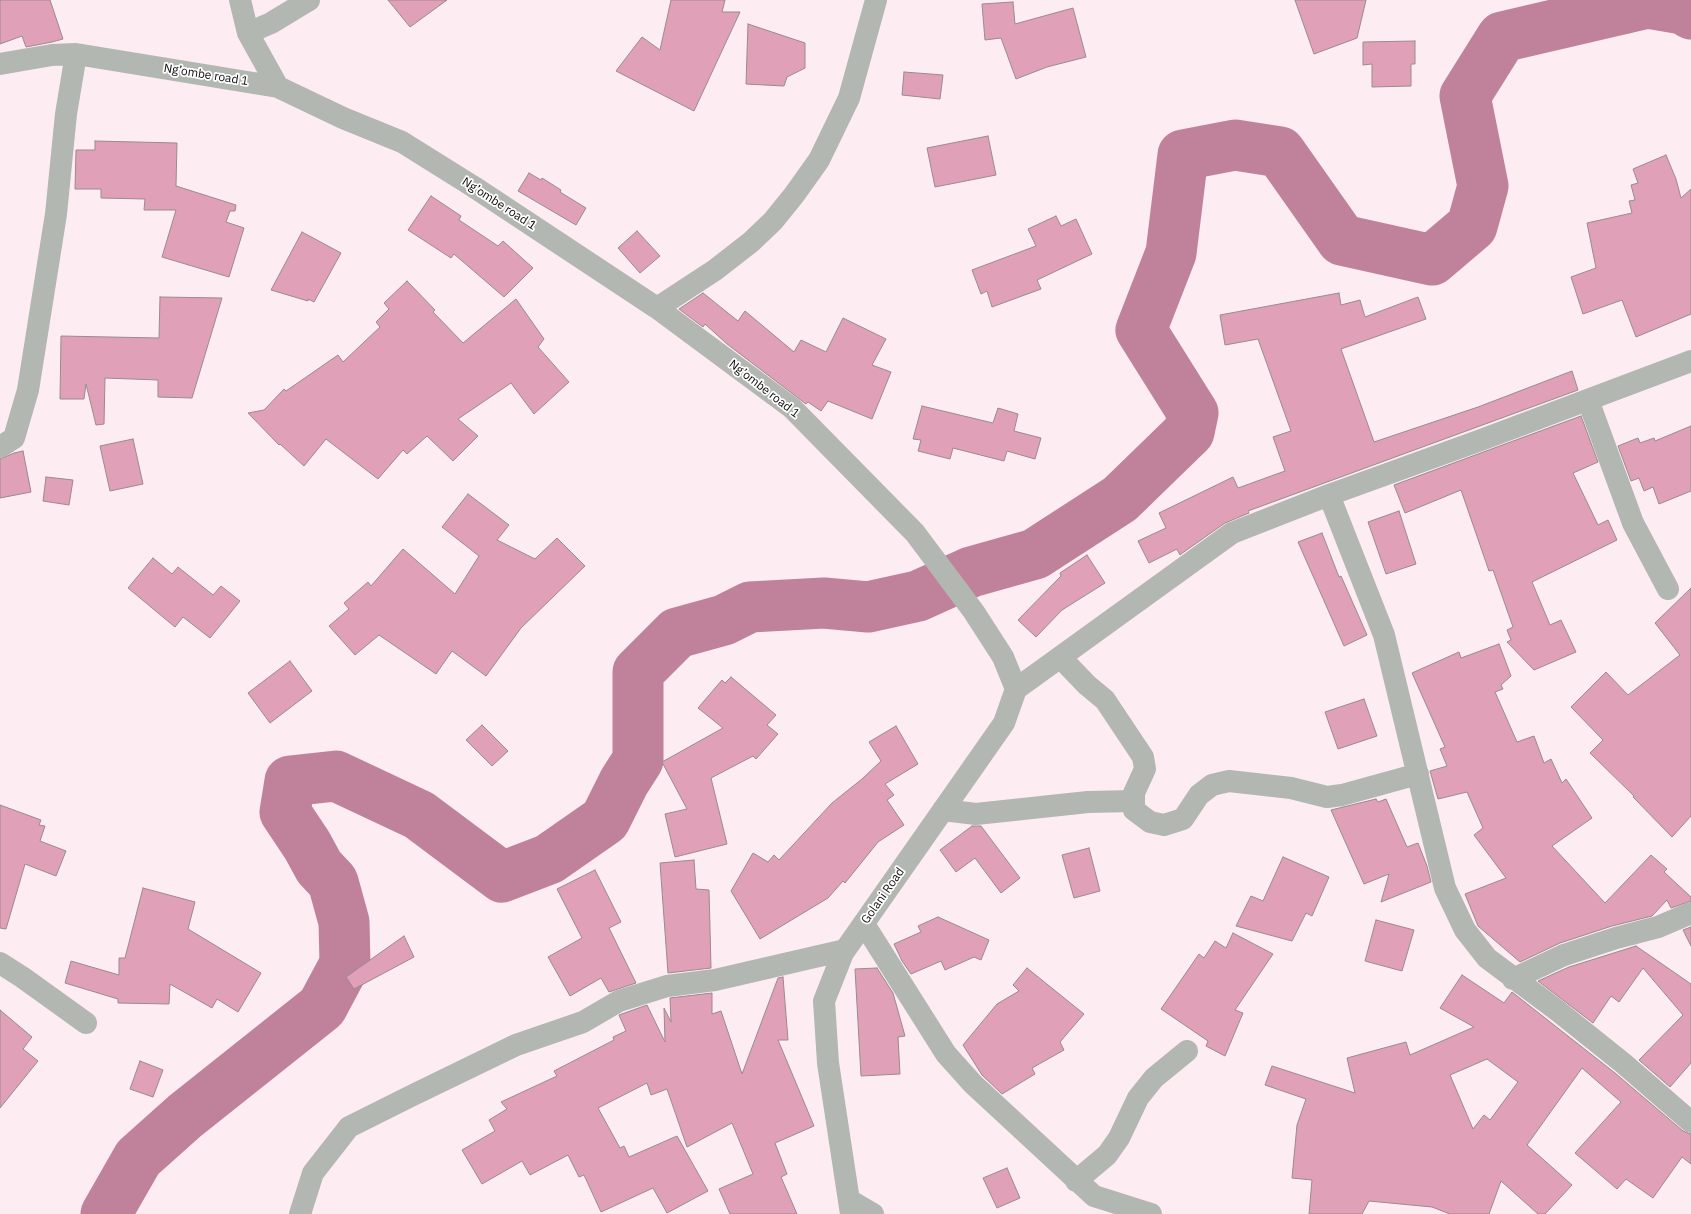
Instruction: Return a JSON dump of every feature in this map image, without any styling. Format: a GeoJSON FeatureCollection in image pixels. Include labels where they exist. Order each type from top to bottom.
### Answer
{"type":"FeatureCollection","features":[{"type":"Feature","properties":{"kind":"street"},"geometry":{"type":"LineString","coordinates":[[240,0],[248,33],[278,87]]}},
{"type":"Feature","properties":{"kind":"street"},"geometry":{"type":"LineString","coordinates":[[248,33],[271,23],[308,0]]}},
{"type":"Feature","properties":{"kind":"street"},"geometry":{"type":"LineString","coordinates":[[657,308],[715,270],[751,242],[773,221],[794,196],[819,160],[849,98],[876,0]]}},
{"type":"Feature","properties":{"kind":"street"},"geometry":{"type":"LineString","coordinates":[[0,447],[14,438],[28,390],[51,243],[66,114],[76,54]]}},
{"type":"Feature","properties":{"kind":"street","name":"Ng’ombe road 1"},"geometry":{"type":"LineString","coordinates":[[0,64],[52,55],[76,54],[278,87],[344,118],[402,142],[474,187],[657,308],[792,408],[914,533],[974,612],[1003,657],[1016,690]]}},
{"type":"Feature","properties":{"kind":"street"},"geometry":{"type":"LineString","coordinates":[[1016,690],[1232,533],[1329,495],[1691,361]]}},
{"type":"Feature","properties":{"kind":"street"},"geometry":{"type":"LineString","coordinates":[[1588,400],[1632,522],[1668,589]]}},
{"type":"Feature","properties":{"kind":"street"},"geometry":{"type":"LineString","coordinates":[[1329,495],[1384,635],[1445,888],[1465,930],[1487,958],[1564,1016],[1691,1122]]}},
{"type":"Feature","properties":{"kind":"street"},"geometry":{"type":"LineString","coordinates":[[1060,657],[1087,685],[1105,700],[1143,757],[1144,770],[1134,793],[1134,810],[1150,822],[1164,825],[1183,819],[1199,795],[1212,785],[1230,781],[1291,788],[1327,797],[1342,795],[1418,774]]}},
{"type":"Feature","properties":{"kind":"street","name":"Golani Road"},"geometry":{"type":"LineString","coordinates":[[850,1207],[828,1063],[824,1001],[846,950],[1004,723],[1016,690]]}},
{"type":"Feature","properties":{"kind":"street"},"geometry":{"type":"LineString","coordinates":[[943,810],[976,814],[1088,802],[1134,802]]}},
{"type":"Feature","properties":{"kind":"street"},"geometry":{"type":"LineString","coordinates":[[1513,979],[1564,955],[1616,938],[1658,927],[1691,913]]}},
{"type":"Feature","properties":{"kind":"street"},"geometry":{"type":"LineString","coordinates":[[864,924],[946,1054],[979,1090],[1094,1196],[1151,1214]]}},
{"type":"Feature","properties":{"kind":"street"},"geometry":{"type":"LineString","coordinates":[[300,1214],[314,1173],[349,1127],[425,1089],[516,1045],[583,1022],[619,1001],[667,986],[715,980],[846,950]]}},
{"type":"Feature","properties":{"kind":"street"},"geometry":{"type":"LineString","coordinates":[[0,963],[86,1023]]}},
{"type":"Feature","properties":{"kind":"street"},"geometry":{"type":"LineString","coordinates":[[1076,1180],[1107,1155],[1119,1138],[1138,1098],[1154,1078],[1187,1051]]}},
{"type":"Feature","properties":{"kind":"street"},"geometry":{"type":"LineString","coordinates":[[850,1207],[873,1214]]}},
{"type":"Feature","properties":{"kind":"building"},"geometry":{"type":"Polygon","coordinates":[[[0,0],[50,0],[63,39],[26,47],[22,36],[0,44],[0,0]]]}},
{"type":"Feature","properties":{"kind":"building"},"geometry":{"type":"Polygon","coordinates":[[[388,0],[447,0],[410,27],[388,0]]]}},
{"type":"Feature","properties":{"kind":"building"},"geometry":{"type":"Polygon","coordinates":[[[671,0],[725,0],[722,12],[740,12],[694,111],[616,71],[642,37],[660,50],[671,0]]]}},
{"type":"Feature","properties":{"kind":"building"},"geometry":{"type":"Polygon","coordinates":[[[1295,0],[1366,0],[1357,38],[1314,54],[1295,0]]]}},
{"type":"Feature","properties":{"kind":"building"},"geometry":{"type":"Polygon","coordinates":[[[1013,2],[1015,24],[1073,8],[1086,57],[1047,67],[1016,79],[1001,38],[985,40],[982,4],[1013,2]]]}},
{"type":"Feature","properties":{"kind":"building"},"geometry":{"type":"Polygon","coordinates":[[[748,24],[805,43],[805,68],[787,77],[784,86],[746,84],[748,24]]]}},
{"type":"Feature","properties":{"kind":"building"},"geometry":{"type":"Polygon","coordinates":[[[1415,41],[1415,64],[1411,64],[1411,86],[1372,87],[1372,64],[1363,65],[1363,42],[1415,41]]]}},
{"type":"Feature","properties":{"kind":"building"},"geometry":{"type":"Polygon","coordinates":[[[904,72],[943,75],[940,99],[902,95],[904,72]]]}},
{"type":"Feature","properties":{"kind":"building"},"geometry":{"type":"Polygon","coordinates":[[[988,136],[996,175],[935,187],[927,148],[988,136]]]}},
{"type":"Feature","properties":{"kind":"building"},"geometry":{"type":"Polygon","coordinates":[[[95,141],[177,143],[176,186],[236,205],[235,211],[230,211],[226,222],[244,228],[229,277],[162,257],[176,210],[144,210],[145,199],[101,198],[101,189],[75,189],[76,150],[95,150],[95,141]]]}},
{"type":"Feature","properties":{"kind":"building"},"geometry":{"type":"Polygon","coordinates":[[[1666,155],[1676,179],[1681,198],[1691,189],[1691,314],[1636,337],[1622,300],[1583,314],[1571,277],[1596,268],[1587,223],[1632,213],[1629,201],[1635,200],[1631,185],[1638,183],[1633,169],[1666,155]]]}},
{"type":"Feature","properties":{"kind":"building"},"geometry":{"type":"Polygon","coordinates":[[[529,173],[541,180],[542,178],[561,190],[560,192],[586,208],[576,225],[518,191],[529,173]]]}},
{"type":"Feature","properties":{"kind":"building"},"geometry":{"type":"Polygon","coordinates":[[[431,196],[461,216],[459,220],[498,246],[503,241],[533,268],[504,297],[454,254],[451,258],[408,230],[431,196]]]}},
{"type":"Feature","properties":{"kind":"building"},"geometry":{"type":"Polygon","coordinates":[[[1056,216],[1061,226],[1076,219],[1092,254],[1037,280],[1041,289],[992,307],[987,291],[981,294],[972,270],[1036,246],[1028,229],[1056,216]]]}},
{"type":"Feature","properties":{"kind":"building"},"geometry":{"type":"Polygon","coordinates":[[[637,231],[660,256],[640,273],[618,248],[637,231]]]}},
{"type":"Feature","properties":{"kind":"building"},"geometry":{"type":"Polygon","coordinates":[[[302,232],[341,253],[314,302],[308,299],[308,301],[271,290],[302,232]]]}},
{"type":"Feature","properties":{"kind":"building"},"geometry":{"type":"Polygon","coordinates":[[[407,281],[435,310],[433,312],[463,343],[516,299],[544,339],[538,347],[569,382],[534,414],[511,383],[458,419],[478,436],[453,461],[427,436],[407,454],[403,450],[378,479],[326,439],[304,466],[280,444],[279,445],[248,413],[264,410],[284,389],[286,391],[338,355],[343,362],[380,327],[376,322],[389,309],[384,303],[407,281]]]}},
{"type":"Feature","properties":{"kind":"building"},"geometry":{"type":"Polygon","coordinates":[[[703,293],[738,321],[745,311],[794,352],[801,340],[826,352],[843,318],[886,339],[872,365],[891,372],[872,419],[828,401],[821,411],[808,402],[806,404],[727,344],[705,324],[703,327],[679,309],[703,293]]]}},
{"type":"Feature","properties":{"kind":"building"},"geometry":{"type":"Polygon","coordinates":[[[1339,293],[1341,305],[1360,300],[1365,317],[1418,297],[1426,319],[1341,349],[1374,442],[1478,407],[1572,371],[1578,390],[1248,511],[1249,513],[1225,523],[1180,555],[1177,549],[1149,563],[1138,541],[1166,528],[1159,513],[1233,477],[1238,488],[1285,471],[1273,437],[1291,431],[1258,339],[1225,345],[1220,315],[1339,293]]]}},
{"type":"Feature","properties":{"kind":"building"},"geometry":{"type":"Polygon","coordinates":[[[160,297],[222,298],[192,398],[158,397],[158,380],[105,378],[104,424],[96,425],[86,384],[84,399],[60,399],[61,336],[159,338],[160,297]]]}},
{"type":"Feature","properties":{"kind":"building"},"geometry":{"type":"Polygon","coordinates":[[[922,406],[993,423],[998,408],[1018,414],[1014,431],[1041,438],[1035,459],[1007,451],[1004,461],[953,448],[950,459],[918,451],[921,440],[913,439],[922,406]]]}},
{"type":"Feature","properties":{"kind":"building"},"geometry":{"type":"Polygon","coordinates":[[[1581,416],[1598,462],[1573,473],[1598,525],[1608,520],[1617,540],[1532,582],[1550,625],[1561,620],[1576,652],[1534,670],[1507,642],[1511,640],[1507,630],[1513,627],[1493,570],[1489,571],[1461,490],[1405,513],[1394,485],[1581,416]]]}},
{"type":"Feature","properties":{"kind":"building"},"geometry":{"type":"Polygon","coordinates":[[[1691,426],[1691,491],[1659,504],[1653,487],[1644,491],[1639,478],[1631,481],[1618,446],[1638,438],[1640,443],[1654,438],[1655,441],[1691,426]]]}},
{"type":"Feature","properties":{"kind":"building"},"geometry":{"type":"Polygon","coordinates":[[[133,439],[143,484],[110,491],[100,446],[133,439]]]}},
{"type":"Feature","properties":{"kind":"building"},"geometry":{"type":"Polygon","coordinates":[[[23,451],[31,492],[0,498],[0,459],[23,451]]]}},
{"type":"Feature","properties":{"kind":"building"},"geometry":{"type":"Polygon","coordinates":[[[46,477],[73,480],[69,505],[43,501],[46,477]]]}},
{"type":"Feature","properties":{"kind":"building"},"geometry":{"type":"Polygon","coordinates":[[[468,494],[509,525],[497,540],[535,559],[557,538],[585,566],[521,628],[486,676],[452,651],[436,674],[379,635],[355,655],[329,626],[349,609],[344,603],[368,582],[371,586],[403,549],[455,594],[479,556],[442,527],[468,494]]]}},
{"type":"Feature","properties":{"kind":"building"},"geometry":{"type":"Polygon","coordinates":[[[1399,511],[1416,564],[1386,574],[1368,522],[1399,511]]]}},
{"type":"Feature","properties":{"kind":"building"},"geometry":{"type":"Polygon","coordinates":[[[1322,533],[1339,577],[1341,576],[1367,635],[1344,646],[1298,542],[1322,533]]]}},
{"type":"Feature","properties":{"kind":"building"},"geometry":{"type":"Polygon","coordinates":[[[1087,555],[1105,583],[1062,610],[1036,637],[1018,620],[1061,576],[1060,573],[1087,555]]]}},
{"type":"Feature","properties":{"kind":"building"},"geometry":{"type":"Polygon","coordinates":[[[153,558],[172,574],[178,567],[213,595],[221,586],[240,601],[210,638],[183,617],[175,627],[128,588],[153,558]]]}},
{"type":"Feature","properties":{"kind":"building"},"geometry":{"type":"Polygon","coordinates":[[[1691,588],[1691,816],[1672,837],[1633,797],[1634,796],[1590,753],[1603,740],[1571,707],[1606,672],[1628,695],[1680,655],[1655,623],[1691,588]]]}},
{"type":"Feature","properties":{"kind":"building"},"geometry":{"type":"Polygon","coordinates":[[[1499,644],[1511,676],[1501,685],[1503,689],[1495,692],[1517,742],[1534,736],[1544,763],[1551,759],[1562,783],[1566,779],[1592,818],[1552,846],[1605,903],[1651,855],[1667,869],[1664,872],[1691,897],[1691,901],[1671,908],[1667,900],[1652,916],[1612,926],[1560,943],[1520,962],[1478,926],[1465,894],[1506,878],[1474,835],[1483,828],[1467,792],[1438,799],[1430,771],[1447,766],[1440,749],[1445,747],[1412,673],[1459,652],[1461,658],[1499,644]]]}},
{"type":"Feature","properties":{"kind":"building"},"geometry":{"type":"Polygon","coordinates":[[[290,661],[312,691],[270,723],[248,693],[290,661]]]}},
{"type":"Feature","properties":{"kind":"building"},"geometry":{"type":"Polygon","coordinates":[[[731,677],[776,715],[767,725],[778,734],[756,759],[753,756],[711,778],[727,844],[675,857],[665,814],[687,809],[662,762],[723,728],[698,708],[722,680],[725,683],[731,677]]]}},
{"type":"Feature","properties":{"kind":"building"},"geometry":{"type":"Polygon","coordinates":[[[1364,699],[1377,736],[1338,749],[1325,712],[1364,699]]]}},
{"type":"Feature","properties":{"kind":"building"},"geometry":{"type":"Polygon","coordinates":[[[482,725],[508,751],[492,766],[466,740],[482,725]]]}},
{"type":"Feature","properties":{"kind":"building"},"geometry":{"type":"Polygon","coordinates":[[[896,726],[918,764],[885,784],[894,795],[887,800],[904,825],[878,842],[845,883],[843,881],[828,898],[760,939],[731,891],[753,853],[768,862],[774,855],[779,860],[832,803],[862,779],[881,761],[869,742],[896,726]]]}},
{"type":"Feature","properties":{"kind":"building"},"geometry":{"type":"Polygon","coordinates":[[[1376,799],[1378,802],[1386,799],[1407,847],[1418,843],[1427,866],[1431,882],[1381,902],[1389,874],[1364,884],[1331,810],[1376,799]]]}},
{"type":"Feature","properties":{"kind":"building"},"geometry":{"type":"Polygon","coordinates":[[[0,805],[41,820],[39,825],[45,826],[40,841],[66,851],[56,876],[25,864],[6,929],[0,928],[0,805]]]}},
{"type":"Feature","properties":{"kind":"building"},"geometry":{"type":"Polygon","coordinates":[[[972,826],[981,826],[1020,878],[1001,893],[975,858],[956,872],[940,850],[972,826]]]}},
{"type":"Feature","properties":{"kind":"building"},"geometry":{"type":"Polygon","coordinates":[[[1089,848],[1100,891],[1074,898],[1062,855],[1089,848]]]}},
{"type":"Feature","properties":{"kind":"building"},"geometry":{"type":"Polygon","coordinates":[[[1283,857],[1329,877],[1312,916],[1306,913],[1292,941],[1236,926],[1251,896],[1263,901],[1283,857]]]}},
{"type":"Feature","properties":{"kind":"building"},"geometry":{"type":"Polygon","coordinates":[[[694,860],[696,889],[709,890],[711,968],[668,973],[660,863],[694,860]]]}},
{"type":"Feature","properties":{"kind":"building"},"geometry":{"type":"Polygon","coordinates":[[[595,870],[621,922],[609,928],[636,983],[609,992],[601,978],[570,996],[548,957],[582,938],[557,889],[595,870]]]}},
{"type":"Feature","properties":{"kind":"building"},"geometry":{"type":"Polygon","coordinates":[[[143,888],[195,902],[188,929],[261,973],[238,1012],[217,999],[212,1008],[170,984],[169,1004],[118,1003],[118,999],[65,983],[71,961],[119,975],[119,958],[125,958],[143,888]]]}},
{"type":"Feature","properties":{"kind":"building"},"geometry":{"type":"Polygon","coordinates":[[[938,917],[989,940],[981,960],[974,957],[945,970],[941,961],[911,974],[902,961],[894,944],[921,932],[918,926],[938,917]]]}},
{"type":"Feature","properties":{"kind":"building"},"geometry":{"type":"Polygon","coordinates":[[[1376,920],[1414,930],[1402,971],[1365,961],[1376,920]]]}},
{"type":"Feature","properties":{"kind":"building"},"geometry":{"type":"Polygon","coordinates":[[[1691,927],[1691,946],[1683,930],[1691,927]]]}},
{"type":"Feature","properties":{"kind":"building"},"geometry":{"type":"Polygon","coordinates":[[[1233,933],[1273,954],[1235,1010],[1243,1013],[1225,1056],[1206,1046],[1208,1041],[1161,1009],[1199,954],[1204,958],[1215,941],[1226,948],[1233,933]]]}},
{"type":"Feature","properties":{"kind":"building"},"geometry":{"type":"Polygon","coordinates":[[[404,936],[414,957],[354,989],[346,977],[404,936]]]}},
{"type":"Feature","properties":{"kind":"building"},"geometry":{"type":"Polygon","coordinates":[[[1636,946],[1691,984],[1691,1063],[1670,1087],[1639,1060],[1683,1015],[1643,968],[1619,1002],[1611,996],[1593,1023],[1538,981],[1569,967],[1636,946]]]}},
{"type":"Feature","properties":{"kind":"building"},"geometry":{"type":"Polygon","coordinates":[[[877,968],[893,993],[905,1036],[898,1037],[900,1074],[861,1076],[855,969],[877,968]]]}},
{"type":"Feature","properties":{"kind":"building"},"geometry":{"type":"Polygon","coordinates":[[[1027,968],[1084,1014],[1060,1042],[1064,1050],[1032,1068],[1035,1074],[1002,1094],[982,1075],[963,1045],[997,1004],[1019,991],[1013,985],[1027,968]]]}},
{"type":"Feature","properties":{"kind":"building"},"geometry":{"type":"Polygon","coordinates":[[[1462,975],[1504,1003],[1512,992],[1615,1073],[1683,1131],[1691,1134],[1691,1164],[1682,1157],[1653,1198],[1626,1179],[1617,1189],[1575,1153],[1621,1102],[1582,1068],[1527,1145],[1572,1185],[1545,1214],[1538,1214],[1501,1181],[1489,1214],[1450,1214],[1432,1207],[1369,1201],[1362,1214],[1309,1214],[1312,1180],[1292,1178],[1297,1125],[1306,1099],[1265,1085],[1272,1066],[1355,1093],[1347,1058],[1406,1042],[1410,1055],[1474,1027],[1440,1008],[1462,975]],[[1487,1059],[1450,1075],[1473,1129],[1484,1115],[1490,1120],[1518,1082],[1487,1059]]]}},
{"type":"Feature","properties":{"kind":"building"},"geometry":{"type":"Polygon","coordinates":[[[783,977],[788,1040],[778,1040],[814,1126],[775,1143],[787,1174],[781,1177],[797,1214],[730,1214],[719,1189],[753,1174],[732,1123],[687,1147],[667,1089],[651,1095],[647,1083],[598,1108],[620,1148],[624,1146],[629,1157],[677,1136],[708,1191],[667,1213],[653,1188],[601,1212],[584,1175],[579,1177],[568,1155],[530,1175],[522,1161],[482,1184],[462,1150],[495,1131],[489,1120],[507,1109],[501,1102],[557,1076],[554,1071],[614,1040],[613,1037],[626,1031],[619,1015],[647,1005],[665,1042],[664,1008],[671,1022],[670,998],[712,993],[712,1014],[721,1011],[742,1074],[778,978],[783,977]]]}},
{"type":"Feature","properties":{"kind":"building"},"geometry":{"type":"Polygon","coordinates":[[[0,1010],[32,1037],[23,1049],[38,1061],[0,1108],[0,1010]]]}},
{"type":"Feature","properties":{"kind":"building"},"geometry":{"type":"Polygon","coordinates":[[[140,1061],[163,1070],[153,1097],[130,1089],[140,1061]]]}},
{"type":"Feature","properties":{"kind":"building"},"geometry":{"type":"Polygon","coordinates":[[[1007,1168],[1020,1198],[997,1208],[983,1178],[1007,1168]]]}},
{"type":"Feature","properties":{"kind":"waterway"},"geometry":{"type":"LineString","coordinates":[[106,1214],[138,1158],[185,1116],[322,1007],[345,964],[344,922],[333,882],[319,867],[307,845],[285,812],[290,781],[336,776],[419,815],[502,877],[549,859],[605,820],[624,782],[638,760],[638,672],[677,633],[724,620],[750,607],[824,603],[868,607],[918,596],[971,572],[1035,554],[1120,499],[1189,432],[1193,413],[1141,330],[1171,253],[1183,155],[1235,145],[1280,152],[1342,240],[1432,260],[1472,226],[1483,186],[1465,96],[1502,37],[1648,3],[1683,9],[1691,14]]}}]}
